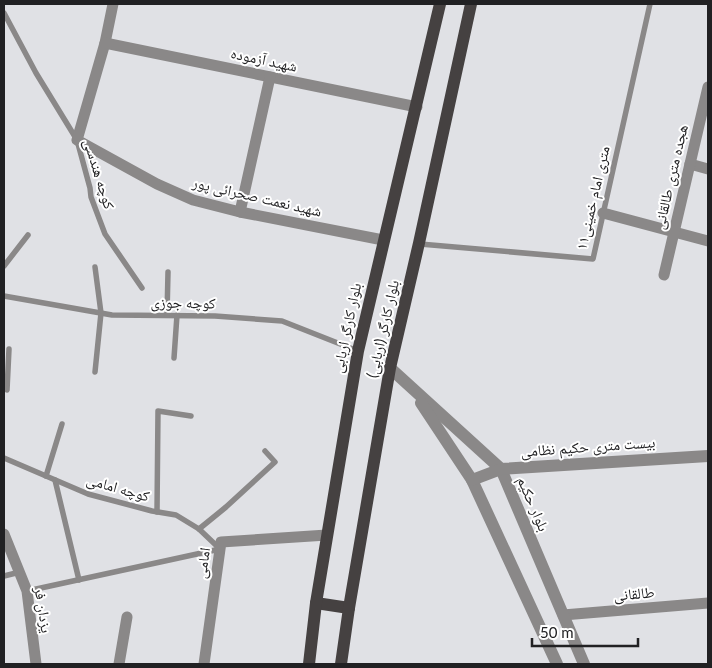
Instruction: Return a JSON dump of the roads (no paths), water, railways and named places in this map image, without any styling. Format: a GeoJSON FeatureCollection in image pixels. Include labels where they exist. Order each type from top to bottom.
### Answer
{"type":"FeatureCollection","features":[{"type":"Feature","properties":{"kind":"main road","name":"بلوار کارگر اربابی"},"geometry":{"type":"LineString","coordinates":[[309,664],[316,603],[358,351],[440,4]]}},
{"type":"Feature","properties":{"kind":"main road","name":"بلوار کارگر (اربابی)"},"geometry":{"type":"LineString","coordinates":[[341,664],[390,368],[471,4]]}},
{"type":"Feature","properties":{"kind":"main road"},"geometry":{"type":"LineString","coordinates":[[316,603],[349,608]]}},
{"type":"Feature","properties":{"kind":"street"},"geometry":{"type":"LineString","coordinates":[[77,140],[105,43],[113,4]]}},
{"type":"Feature","properties":{"kind":"street","name":"شهید آزموده"},"geometry":{"type":"LineString","coordinates":[[105,43],[417,107]]}},
{"type":"Feature","properties":{"kind":"street"},"geometry":{"type":"LineString","coordinates":[[240,212],[270,77]]}},
{"type":"Feature","properties":{"kind":"street","name":"هجده متری طالقانی"},"geometry":{"type":"LineString","coordinates":[[664,274],[708,87]]}},
{"type":"Feature","properties":{"kind":"street","name":"شهید نعمت صحرائی پور"},"geometry":{"type":"LineString","coordinates":[[77,140],[157,184],[193,200],[240,212],[383,240]]}},
{"type":"Feature","properties":{"kind":"street"},"geometry":{"type":"LineString","coordinates":[[690,164],[708,168]]}},
{"type":"Feature","properties":{"kind":"street"},"geometry":{"type":"LineString","coordinates":[[603,213],[708,241]]}},
{"type":"Feature","properties":{"kind":"street","name":"بلوار حکیم"},"geometry":{"type":"LineString","coordinates":[[390,368],[501,469],[584,664]]}},
{"type":"Feature","properties":{"kind":"street","name":"بلوار حکیم"},"geometry":{"type":"LineString","coordinates":[[410,386],[472,480],[557,664]]}},
{"type":"Feature","properties":{"kind":"street","name":"بیست متری حکیم نظامی"},"geometry":{"type":"LineString","coordinates":[[472,480],[501,469],[708,456]]}},
{"type":"Feature","properties":{"kind":"street","name":"یزدان فر"},"geometry":{"type":"LineString","coordinates":[[4,534],[27,591],[33,663]]}},
{"type":"Feature","properties":{"kind":"street","name":"امامی"},"geometry":{"type":"LineString","coordinates":[[204,664],[221,542],[327,535]]}},
{"type":"Feature","properties":{"kind":"street","name":"طالقانی"},"geometry":{"type":"LineString","coordinates":[[563,615],[708,603]]}},
{"type":"Feature","properties":{"kind":"street"},"geometry":{"type":"LineString","coordinates":[[119,664],[127,617]]}},
{"type":"Feature","properties":{"kind":"lane","name":"۱۱متری امام خمینی"},"geometry":{"type":"LineString","coordinates":[[419,244],[593,259],[650,4]]}},
{"type":"Feature","properties":{"kind":"lane","name":"کوچه هندسی"},"geometry":{"type":"LineString","coordinates":[[4,13],[36,73],[77,140],[91,197],[105,234],[142,288]]}},
{"type":"Feature","properties":{"kind":"lane"},"geometry":{"type":"LineString","coordinates":[[4,266],[28,235]]}},
{"type":"Feature","properties":{"kind":"lane"},"geometry":{"type":"LineString","coordinates":[[95,267],[101,313],[95,372]]}},
{"type":"Feature","properties":{"kind":"lane"},"geometry":{"type":"LineString","coordinates":[[167,315],[168,272]]}},
{"type":"Feature","properties":{"kind":"lane","name":"کوچه جوزی"},"geometry":{"type":"LineString","coordinates":[[4,296],[112,315],[215,316],[282,321],[358,351]]}},
{"type":"Feature","properties":{"kind":"lane"},"geometry":{"type":"LineString","coordinates":[[174,358],[177,315]]}},
{"type":"Feature","properties":{"kind":"lane"},"geometry":{"type":"LineString","coordinates":[[4,389],[7,390],[9,349]]}},
{"type":"Feature","properties":{"kind":"lane"},"geometry":{"type":"LineString","coordinates":[[157,512],[158,411],[191,416]]}},
{"type":"Feature","properties":{"kind":"lane"},"geometry":{"type":"LineString","coordinates":[[46,476],[62,424]]}},
{"type":"Feature","properties":{"kind":"lane"},"geometry":{"type":"LineString","coordinates":[[199,529],[275,462],[265,451]]}},
{"type":"Feature","properties":{"kind":"lane","name":"کوچه امامی"},"geometry":{"type":"LineString","coordinates":[[4,458],[88,494],[176,515],[199,529],[220,549]]}},
{"type":"Feature","properties":{"kind":"lane"},"geometry":{"type":"LineString","coordinates":[[55,480],[78,580]]}},
{"type":"Feature","properties":{"kind":"lane"},"geometry":{"type":"LineString","coordinates":[[27,591],[220,549]]}},
{"type":"Feature","properties":{"kind":"lane"},"geometry":{"type":"LineString","coordinates":[[4,576],[20,572]]}}]}
